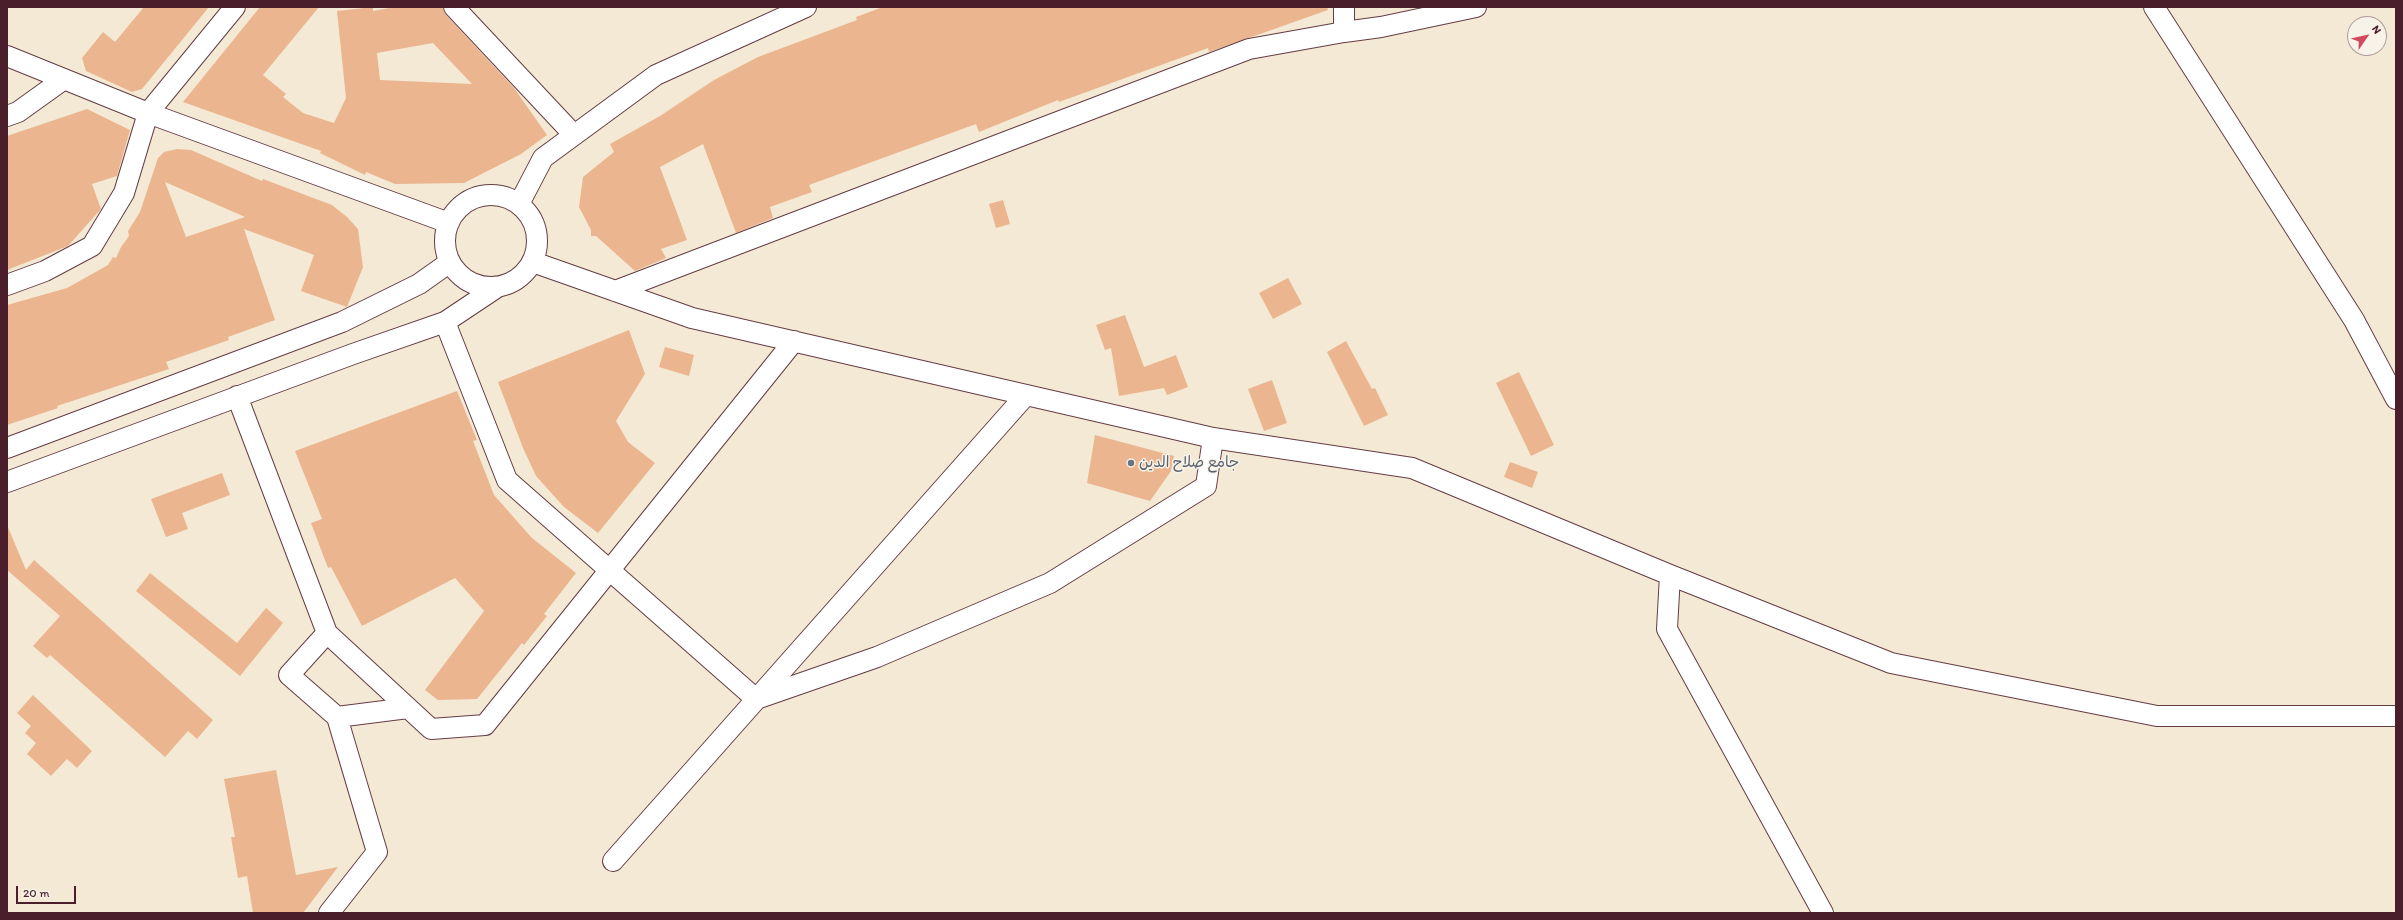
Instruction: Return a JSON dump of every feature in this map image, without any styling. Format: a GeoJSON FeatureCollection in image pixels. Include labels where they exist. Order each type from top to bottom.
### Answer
{"type":"FeatureCollection","features":[{"type":"Feature","properties":{"kind":"street"},"geometry":{"type":"LineString","coordinates":[[7,285],[45,271],[92,246],[124,193],[148,113],[235,7]]}},
{"type":"Feature","properties":{"kind":"street"},"geometry":{"type":"LineString","coordinates":[[454,7],[574,135]]}},
{"type":"Feature","properties":{"kind":"street"},"geometry":{"type":"LineString","coordinates":[[519,204],[543,158],[656,75],[806,7]]}},
{"type":"Feature","properties":{"kind":"street"},"geometry":{"type":"LineString","coordinates":[[1344,7],[1344,32]]}},
{"type":"Feature","properties":{"kind":"street"},"geometry":{"type":"LineString","coordinates":[[615,291],[1249,49],[1381,27],[1476,7]]}},
{"type":"Feature","properties":{"kind":"street"},"geometry":{"type":"LineString","coordinates":[[2154,7],[2354,320],[2396,399]]}},
{"type":"Feature","properties":{"kind":"street"},"geometry":{"type":"LineString","coordinates":[[7,56],[148,113],[449,223]]}},
{"type":"Feature","properties":{"kind":"street"},"geometry":{"type":"LineString","coordinates":[[7,116],[18,112],[64,79]]}},
{"type":"Feature","properties":{"kind":"street"},"geometry":{"type":"LineString","coordinates":[[7,482],[237,396],[445,322],[496,288],[511,284],[523,275],[533,262],[537,247],[536,231],[530,216],[519,204],[507,198],[493,195],[479,196],[466,202],[456,211],[449,223],[445,243],[450,262],[462,277],[478,286],[496,288]]}},
{"type":"Feature","properties":{"kind":"street"},"geometry":{"type":"LineString","coordinates":[[7,448],[342,322],[419,284],[450,262]]}},
{"type":"Feature","properties":{"kind":"street"},"geometry":{"type":"LineString","coordinates":[[533,262],[692,318],[1213,438],[1412,468],[1670,575],[1891,663],[2157,716],[2396,716]]}},
{"type":"Feature","properties":{"kind":"street"},"geometry":{"type":"LineString","coordinates":[[445,322],[507,480],[756,699]]}},
{"type":"Feature","properties":{"kind":"street"},"geometry":{"type":"LineString","coordinates":[[237,396],[327,633],[431,729],[485,725],[794,341]]}},
{"type":"Feature","properties":{"kind":"street"},"geometry":{"type":"LineString","coordinates":[[613,861],[1026,395]]}},
{"type":"Feature","properties":{"kind":"street"},"geometry":{"type":"LineString","coordinates":[[756,699],[877,657],[1050,583],[1206,486],[1213,438]]}},
{"type":"Feature","properties":{"kind":"street"},"geometry":{"type":"LineString","coordinates":[[1670,575],[1667,629],[1823,913]]}},
{"type":"Feature","properties":{"kind":"street"},"geometry":{"type":"LineString","coordinates":[[327,633],[289,675],[337,717],[377,852],[329,913]]}},
{"type":"Feature","properties":{"kind":"street"},"geometry":{"type":"LineString","coordinates":[[337,717],[408,708]]}},
{"type":"Feature","properties":{"kind":"building"},"geometry":{"type":"Polygon","coordinates":[[[144,7],[209,7],[142,89],[132,92],[86,71],[82,58],[103,32],[115,42],[144,7]]]}},
{"type":"Feature","properties":{"kind":"building"},"geometry":{"type":"Polygon","coordinates":[[[260,7],[319,7],[263,75],[286,94],[283,97],[303,113],[334,123],[346,98],[337,11],[373,7],[373,11],[395,7],[442,7],[446,15],[514,88],[547,135],[521,154],[464,183],[395,184],[366,172],[365,175],[320,153],[321,151],[183,102],[260,7]],[[433,43],[377,53],[380,80],[472,84],[433,43]]]}},
{"type":"Feature","properties":{"kind":"building"},"geometry":{"type":"Polygon","coordinates":[[[883,7],[1327,7],[1328,10],[1209,52],[1208,48],[1059,102],[1058,100],[979,132],[976,124],[809,185],[812,192],[770,207],[773,218],[736,233],[703,144],[660,167],[687,240],[661,249],[666,258],[635,271],[596,236],[591,236],[591,230],[579,207],[583,177],[614,152],[610,144],[660,116],[714,80],[758,57],[857,20],[856,17],[883,7]]]}},
{"type":"Feature","properties":{"kind":"building"},"geometry":{"type":"Polygon","coordinates":[[[87,109],[130,130],[117,176],[92,184],[101,209],[68,246],[7,270],[7,136],[87,109]]]}},
{"type":"Feature","properties":{"kind":"building"},"geometry":{"type":"Polygon","coordinates":[[[177,149],[191,150],[262,181],[263,179],[332,205],[347,217],[358,229],[363,267],[347,307],[301,291],[314,255],[244,229],[275,320],[228,337],[229,340],[166,362],[169,369],[57,406],[58,408],[7,425],[7,305],[67,288],[108,265],[113,257],[116,258],[121,247],[129,236],[128,231],[140,212],[158,158],[164,152],[177,149]],[[165,182],[186,237],[245,217],[165,182]]]}},
{"type":"Feature","properties":{"kind":"building"},"geometry":{"type":"Polygon","coordinates":[[[1003,200],[1010,224],[996,228],[989,204],[1003,200]]]}},
{"type":"Feature","properties":{"kind":"building"},"geometry":{"type":"Polygon","coordinates":[[[1288,278],[1302,304],[1273,319],[1259,293],[1288,278]]]}},
{"type":"Feature","properties":{"kind":"building"},"geometry":{"type":"Polygon","coordinates":[[[1125,315],[1144,367],[1176,355],[1188,387],[1167,395],[1164,388],[1119,396],[1111,348],[1105,350],[1096,325],[1125,315]]]}},
{"type":"Feature","properties":{"kind":"building"},"geometry":{"type":"Polygon","coordinates":[[[629,330],[645,374],[616,421],[628,442],[655,463],[598,533],[564,507],[536,476],[523,448],[498,382],[629,330]]]}},
{"type":"Feature","properties":{"kind":"building"},"geometry":{"type":"Polygon","coordinates":[[[1346,341],[1372,389],[1375,388],[1388,415],[1364,426],[1327,352],[1346,341]]]}},
{"type":"Feature","properties":{"kind":"building"},"geometry":{"type":"Polygon","coordinates":[[[665,347],[694,355],[689,376],[659,367],[665,347]]]}},
{"type":"Feature","properties":{"kind":"building"},"geometry":{"type":"Polygon","coordinates":[[[1519,372],[1554,445],[1531,456],[1496,383],[1519,372]]]}},
{"type":"Feature","properties":{"kind":"building"},"geometry":{"type":"Polygon","coordinates":[[[1272,380],[1287,423],[1264,431],[1248,389],[1272,380]]]}},
{"type":"Feature","properties":{"kind":"building"},"geometry":{"type":"Polygon","coordinates":[[[457,391],[477,440],[473,441],[494,495],[532,538],[576,573],[544,614],[547,616],[524,645],[522,643],[477,699],[438,700],[425,690],[484,611],[455,578],[362,626],[331,567],[328,568],[311,523],[322,519],[295,451],[457,391]]]}},
{"type":"Feature","properties":{"kind":"building","name":"جامع صلاح الدين"},"geometry":{"type":"Polygon","coordinates":[[[1095,435],[1174,456],[1171,471],[1150,501],[1087,483],[1095,435]]]}},
{"type":"Feature","properties":{"kind":"building"},"geometry":{"type":"Polygon","coordinates":[[[1510,462],[1538,472],[1532,488],[1504,477],[1510,462]]]}},
{"type":"Feature","properties":{"kind":"building"},"geometry":{"type":"Polygon","coordinates":[[[222,473],[230,495],[182,513],[188,529],[166,537],[151,499],[222,473]]]}},
{"type":"Feature","properties":{"kind":"building"},"geometry":{"type":"Polygon","coordinates":[[[7,525],[26,570],[34,560],[213,720],[197,739],[188,731],[165,757],[50,655],[47,658],[33,646],[60,616],[7,570],[7,525]]]}},
{"type":"Feature","properties":{"kind":"building"},"geometry":{"type":"Polygon","coordinates":[[[150,573],[237,643],[266,608],[283,623],[240,676],[136,591],[150,573]]]}},
{"type":"Feature","properties":{"kind":"building"},"geometry":{"type":"Polygon","coordinates":[[[33,695],[92,751],[77,768],[67,759],[51,776],[27,754],[36,743],[25,733],[31,726],[17,713],[33,695]]]}},
{"type":"Feature","properties":{"kind":"building"},"geometry":{"type":"Polygon","coordinates":[[[276,770],[296,875],[338,867],[303,913],[253,913],[247,876],[238,878],[231,837],[235,837],[224,779],[276,770]]]}},
{"type":"Feature","properties":{"kind":"place","name":"جامع صلاح الدين"},"geometry":{"type":"Point","coordinates":[1131,463]}}]}
